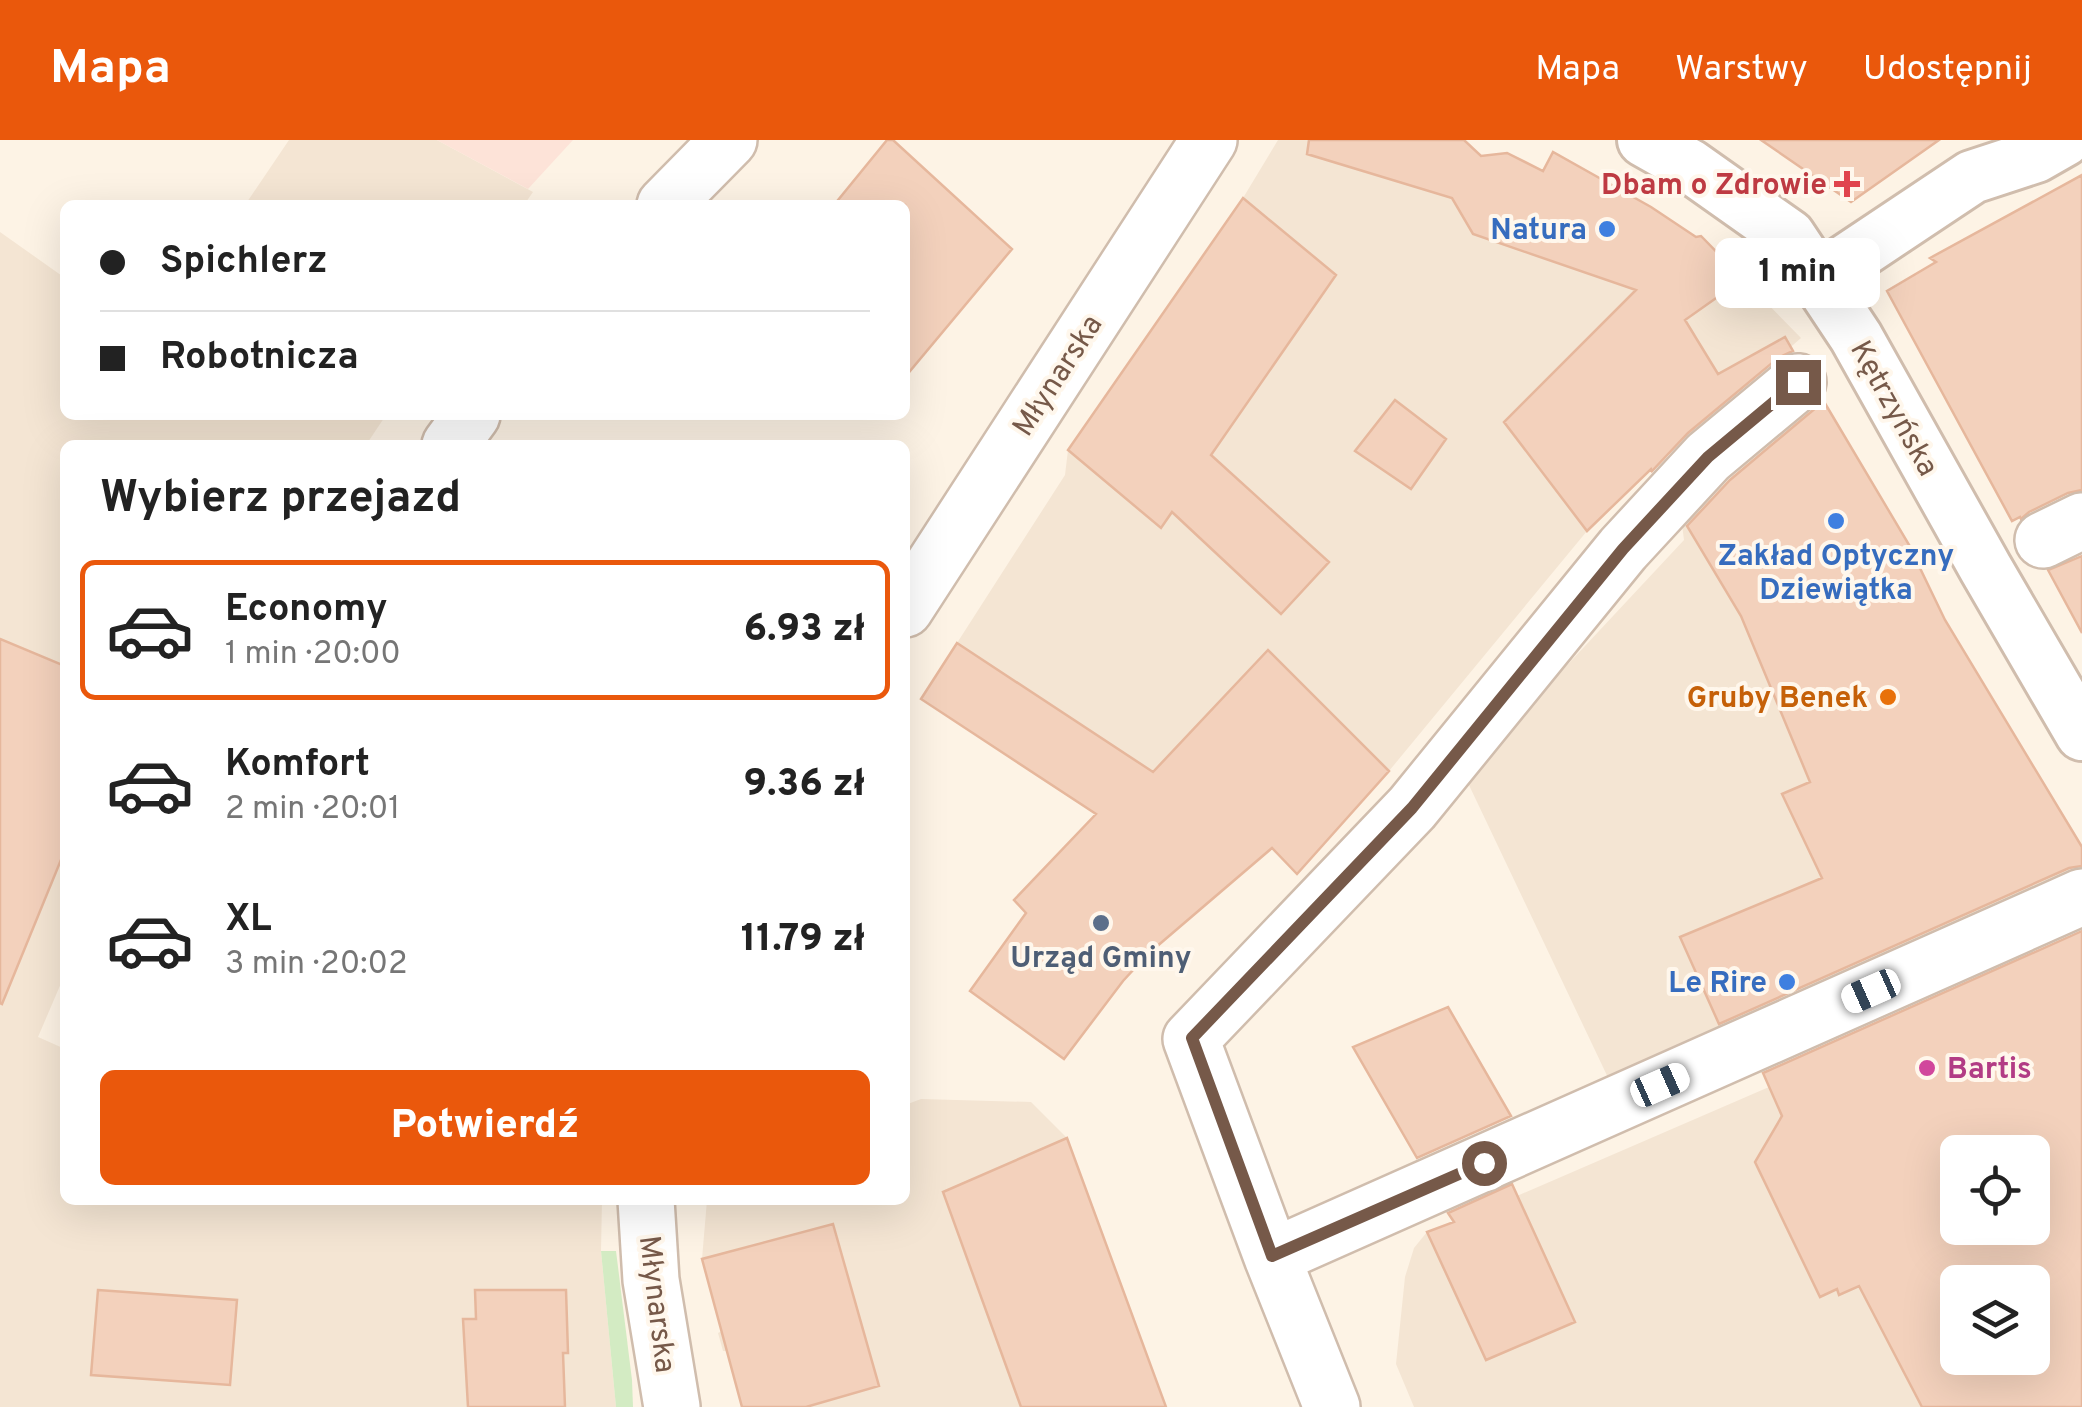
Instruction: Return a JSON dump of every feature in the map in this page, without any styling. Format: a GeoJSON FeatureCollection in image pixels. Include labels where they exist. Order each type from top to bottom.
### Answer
{"type":"FeatureCollection","features":[{"type":"Feature","properties":{"kind":"street"},"geometry":{"type":"LineString","coordinates":[[669,200],[730,140]]}},
{"type":"Feature","properties":{"kind":"street","name":"Młynarska"},"geometry":{"type":"LineString","coordinates":[[910,601],[1209,140]]}},
{"type":"Feature","properties":{"kind":"street","name":"Kętrzyńska"},"geometry":{"type":"LineString","coordinates":[[1644,140],[1690,166],[1788,236],[1856,337],[2082,734]]}},
{"type":"Feature","properties":{"kind":"street"},"geometry":{"type":"LineString","coordinates":[[1819,279],[1972,177],[2036,156],[2064,140]]}},
{"type":"Feature","properties":{"kind":"street"},"geometry":{"type":"LineString","coordinates":[[1332,1407],[1192,1038],[1412,808],[1635,536],[1708,457],[1856,337]]}},
{"type":"Feature","properties":{"kind":"street"},"geometry":{"type":"LineString","coordinates":[[1986,569],[2063,531]]}},
{"type":"Feature","properties":{"kind":"street"},"geometry":{"type":"LineString","coordinates":[[1272,1256],[2082,897]]}},
{"type":"Feature","properties":{"kind":"street","name":"Młynarska"},"geometry":{"type":"LineString","coordinates":[[646,1205],[651,1280],[672,1407]]}},
{"type":"Feature","properties":{"kind":"shaded area"},"geometry":{"type":"Polygon","coordinates":[[[289,140],[437,140],[533,192],[527,200],[248,200],[289,140]]]}},
{"type":"Feature","properties":{"kind":"shaded area"},"geometry":{"type":"Polygon","coordinates":[[[437,140],[573,140],[528,189],[437,140]]]}},
{"type":"Feature","properties":{"kind":"shaded area"},"geometry":{"type":"Polygon","coordinates":[[[1278,140],[1428,140],[1481,156],[1507,153],[1542,171],[1553,152],[1696,237],[1701,236],[1801,338],[1655,465],[1587,531],[1389,771],[1297,874],[1181,756],[1153,776],[957,643],[1065,475],[1068,450],[1243,198],[1278,140]]]}},
{"type":"Feature","properties":{"kind":"shaded area"},"geometry":{"type":"Polygon","coordinates":[[[0,232],[60,274],[60,420],[383,420],[369,440],[60,440],[60,986],[38,1037],[60,1047],[60,1205],[602,1205],[601,1251],[616,1407],[0,1407],[0,232]]]}},
{"type":"Feature","properties":{"kind":"shaded area"},"geometry":{"type":"Polygon","coordinates":[[[1824,402],[1905,539],[1945,620],[2082,847],[2082,865],[1612,1086],[1468,783],[1528,707],[1684,540],[1681,517],[1720,473],[1824,402]]]}},
{"type":"Feature","properties":{"kind":"shaded area"},"geometry":{"type":"Polygon","coordinates":[[[2082,944],[2082,1407],[1414,1407],[1396,1364],[1405,1277],[1414,1248],[1427,1232],[1852,1051],[2082,944]]]}},
{"type":"Feature","properties":{"kind":"shaded area"},"geometry":{"type":"Polygon","coordinates":[[[921,1099],[1031,1102],[1067,1138],[1166,1407],[742,1407],[727,1351],[723,1351],[718,1333],[722,1331],[702,1259],[707,1205],[910,1205],[910,1103],[921,1099]]]}},
{"type":"Feature","properties":{"kind":"green space"},"geometry":{"type":"Polygon","coordinates":[[[601,1251],[616,1251],[633,1407],[616,1407],[601,1251]]]}},
{"type":"Feature","properties":{"kind":"building"},"geometry":{"type":"Polygon","coordinates":[[[887,140],[893,140],[1012,249],[910,371],[910,200],[838,200],[887,140]]]}},
{"type":"Feature","properties":{"kind":"building"},"geometry":{"type":"Polygon","coordinates":[[[1309,140],[1464,140],[1481,156],[1507,153],[1543,171],[1553,152],[1696,237],[1701,236],[1743,279],[1685,320],[1718,374],[1785,337],[1793,351],[1778,358],[1688,433],[1587,531],[1504,422],[1636,290],[1473,234],[1452,198],[1307,154],[1309,140]]]}},
{"type":"Feature","properties":{"kind":"building"},"geometry":{"type":"Polygon","coordinates":[[[1761,140],[1939,140],[1851,202],[1761,140]]]}},
{"type":"Feature","properties":{"kind":"building"},"geometry":{"type":"Polygon","coordinates":[[[2082,175],[2082,490],[2012,521],[1887,291],[1936,262],[1930,258],[2082,175]]]}},
{"type":"Feature","properties":{"kind":"building"},"geometry":{"type":"Polygon","coordinates":[[[1243,198],[1336,275],[1211,455],[1329,562],[1281,614],[1172,512],[1161,528],[1068,450],[1243,198]]]}},
{"type":"Feature","properties":{"kind":"building"},"geometry":{"type":"Polygon","coordinates":[[[1395,400],[1446,439],[1411,489],[1355,451],[1395,400]]]}},
{"type":"Feature","properties":{"kind":"building"},"geometry":{"type":"Polygon","coordinates":[[[1823,400],[1921,565],[1945,620],[2082,847],[2082,866],[2069,868],[1719,1024],[1680,937],[1822,878],[1782,794],[1810,782],[1741,616],[1687,526],[1730,480],[1823,400]]]}},
{"type":"Feature","properties":{"kind":"building"},"geometry":{"type":"Polygon","coordinates":[[[2082,556],[2082,633],[2048,570],[2082,556]]]}},
{"type":"Feature","properties":{"kind":"building"},"geometry":{"type":"Polygon","coordinates":[[[0,639],[60,664],[60,862],[0,1003],[0,639]]]}},
{"type":"Feature","properties":{"kind":"building"},"geometry":{"type":"Polygon","coordinates":[[[957,643],[1153,772],[1268,650],[1389,771],[1297,874],[1272,848],[1148,954],[1064,1059],[970,991],[1026,913],[1014,900],[1096,814],[921,699],[957,643]]]}},
{"type":"Feature","properties":{"kind":"building"},"geometry":{"type":"Polygon","coordinates":[[[2082,931],[2082,1407],[1922,1407],[1859,1286],[1839,1295],[1837,1289],[1820,1297],[1755,1162],[1782,1116],[1763,1073],[2082,931]]]}},
{"type":"Feature","properties":{"kind":"building"},"geometry":{"type":"Polygon","coordinates":[[[1448,1007],[1511,1116],[1417,1158],[1353,1047],[1448,1007]]]}},
{"type":"Feature","properties":{"kind":"building"},"geometry":{"type":"Polygon","coordinates":[[[1067,1138],[1166,1407],[1021,1407],[943,1192],[1067,1138]]]}},
{"type":"Feature","properties":{"kind":"building"},"geometry":{"type":"Polygon","coordinates":[[[1512,1184],[1575,1322],[1486,1360],[1427,1232],[1454,1222],[1448,1213],[1512,1184]]]}},
{"type":"Feature","properties":{"kind":"building"},"geometry":{"type":"Polygon","coordinates":[[[833,1224],[879,1386],[806,1407],[742,1407],[702,1259],[833,1224]]]}},
{"type":"Feature","properties":{"kind":"building"},"geometry":{"type":"Polygon","coordinates":[[[98,1290],[237,1300],[230,1385],[91,1375],[98,1290]]]}},
{"type":"Feature","properties":{"kind":"building"},"geometry":{"type":"Polygon","coordinates":[[[475,1290],[566,1290],[565,1407],[468,1407],[463,1319],[476,1319],[475,1290]]]}},
{"type":"Feature","properties":{"kind":"place","name":"Dbam o Zdrowie"},"geometry":{"type":"Point","coordinates":[1847,184]}},
{"type":"Feature","properties":{"kind":"place","name":"Natura"},"geometry":{"type":"Point","coordinates":[1607,229]}},
{"type":"Feature","properties":{"kind":"place","name":"Zakład Optyczny Dziewiątka"},"geometry":{"type":"Point","coordinates":[1836,521]}},
{"type":"Feature","properties":{"kind":"place","name":"Gruby Benek"},"geometry":{"type":"Point","coordinates":[1888,697]}},
{"type":"Feature","properties":{"kind":"place","name":"Urząd Gminy"},"geometry":{"type":"Point","coordinates":[1101,923]}},
{"type":"Feature","properties":{"kind":"place","name":"Le Rire"},"geometry":{"type":"Point","coordinates":[1787,982]}},
{"type":"Feature","properties":{"kind":"place","name":"Bartis"},"geometry":{"type":"Point","coordinates":[1927,1068]}},
{"type":"Feature","properties":{"kind":"route"},"geometry":{"type":"LineString","coordinates":[[1484,1163],[1272,1256],[1192,1038],[1412,808],[1623,549],[1708,457],[1798,382]]}}]}
